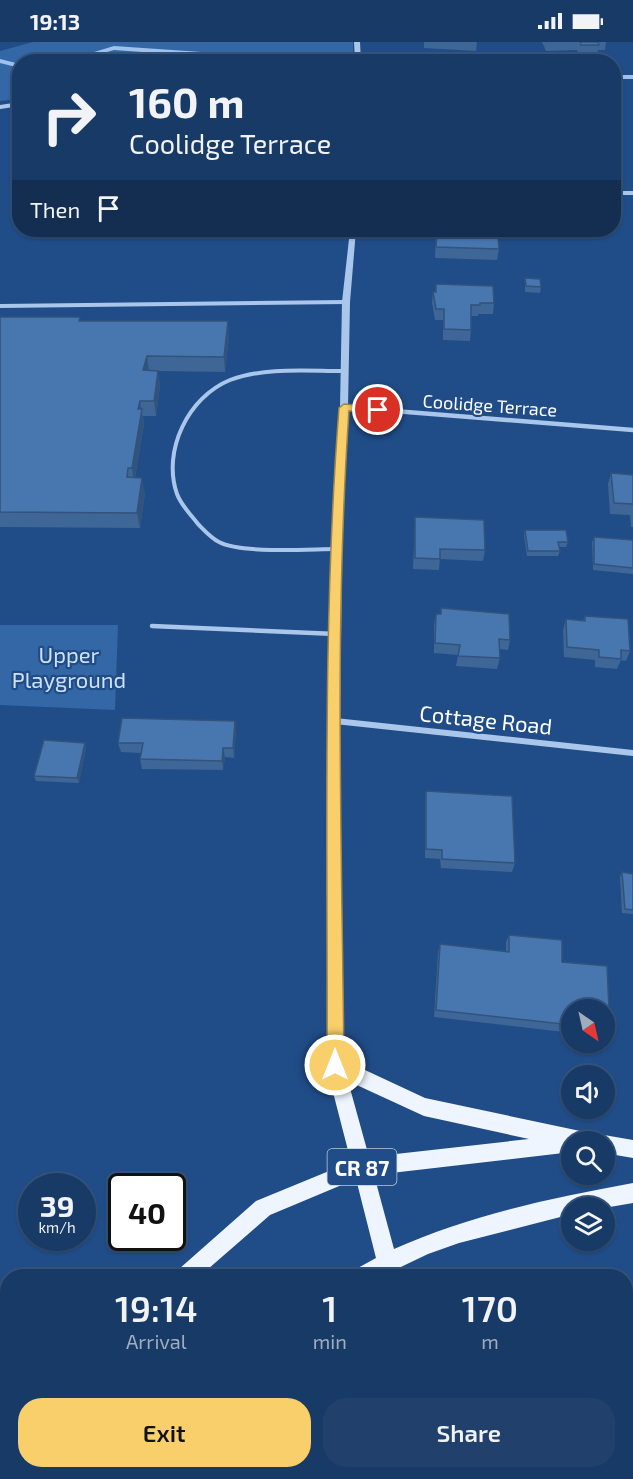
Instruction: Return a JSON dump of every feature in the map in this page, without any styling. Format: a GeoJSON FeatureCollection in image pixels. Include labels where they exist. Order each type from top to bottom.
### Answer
{"type":"FeatureCollection","features":[{"type":"Feature","properties":{"kind":"main road"},"geometry":{"type":"LineString","coordinates":[[335,1065],[424,1107],[561,1136]]}},
{"type":"Feature","properties":{"kind":"main road"},"geometry":{"type":"LineString","coordinates":[[335,1065],[387,1261]]}},
{"type":"Feature","properties":{"kind":"main road","name":"CR 87"},"geometry":{"type":"LineString","coordinates":[[194,1269],[263,1208],[363,1167],[561,1144]]}},
{"type":"Feature","properties":{"kind":"main road"},"geometry":{"type":"LineString","coordinates":[[615,1146],[633,1149]]}},
{"type":"Feature","properties":{"kind":"main road"},"geometry":{"type":"LineString","coordinates":[[374,1269],[387,1261],[458,1234],[577,1203],[633,1193]]}},
{"type":"Feature","properties":{"kind":"street"},"geometry":{"type":"LineString","coordinates":[[335,1065],[336,634],[344,408],[343,370],[352,237]]}},
{"type":"Feature","properties":{"kind":"street","name":"Coolidge Terrace"},"geometry":{"type":"LineString","coordinates":[[344,408],[633,430]]}},
{"type":"Feature","properties":{"kind":"street","name":"Cottage Road"},"geometry":{"type":"LineString","coordinates":[[335,721],[633,753]]}},
{"type":"Feature","properties":{"kind":"lane"},"geometry":{"type":"LineString","coordinates":[[0,306],[346,302]]}},
{"type":"Feature","properties":{"kind":"lane"},"geometry":{"type":"LineString","coordinates":[[338,549],[285,549],[220,543],[198,522],[177,494],[174,465],[178,436],[193,405],[228,380],[276,372],[343,370]]}},
{"type":"Feature","properties":{"kind":"lane"},"geometry":{"type":"LineString","coordinates":[[152,626],[336,634]]}},
{"type":"Feature","properties":{"kind":"green space"},"geometry":{"type":"Polygon","coordinates":[[[33,42],[353,42],[353,54],[12,54],[12,100],[0,101],[0,51],[33,42]]]}},
{"type":"Feature","properties":{"kind":"green space","name":"Upper Playground"},"geometry":{"type":"Polygon","coordinates":[[[0,625],[118,625],[115,710],[0,705],[0,625]]]}},
{"type":"Feature","properties":{"kind":"building"},"geometry":{"type":"Polygon","coordinates":[[[580,42],[598,42],[599,45],[581,45],[580,42]]]}},
{"type":"Feature","properties":{"kind":"building"},"geometry":{"type":"Polygon","coordinates":[[[437,237],[498,237],[499,249],[436,247],[437,237]]]}},
{"type":"Feature","properties":{"kind":"building"},"geometry":{"type":"Polygon","coordinates":[[[525,278],[540,279],[541,287],[526,286],[525,278]]]}},
{"type":"Feature","properties":{"kind":"building"},"geometry":{"type":"Polygon","coordinates":[[[436,284],[493,286],[494,303],[471,305],[471,330],[444,329],[444,309],[436,309],[433,292],[436,292],[436,284]]]}},
{"type":"Feature","properties":{"kind":"building"},"geometry":{"type":"Polygon","coordinates":[[[0,317],[80,317],[79,321],[228,321],[224,357],[147,356],[143,370],[158,371],[154,401],[140,401],[138,409],[142,409],[132,468],[128,468],[127,477],[142,478],[137,513],[0,512],[0,317]]]}},
{"type":"Feature","properties":{"kind":"building"},"geometry":{"type":"Polygon","coordinates":[[[611,473],[633,475],[633,504],[614,503],[611,473]]]}},
{"type":"Feature","properties":{"kind":"building"},"geometry":{"type":"Polygon","coordinates":[[[415,517],[484,520],[485,550],[440,549],[440,559],[415,558],[415,517]]]}},
{"type":"Feature","properties":{"kind":"building"},"geometry":{"type":"Polygon","coordinates":[[[525,530],[566,530],[568,542],[558,542],[560,551],[528,551],[525,530]]]}},
{"type":"Feature","properties":{"kind":"building"},"geometry":{"type":"Polygon","coordinates":[[[594,537],[633,540],[633,568],[594,564],[594,537]]]}},
{"type":"Feature","properties":{"kind":"building"},"geometry":{"type":"Polygon","coordinates":[[[441,608],[509,614],[510,640],[499,639],[500,658],[458,656],[460,645],[435,643],[436,614],[441,614],[441,608]]]}},
{"type":"Feature","properties":{"kind":"building"},"geometry":{"type":"Polygon","coordinates":[[[585,616],[628,619],[630,651],[621,650],[621,659],[599,657],[599,650],[567,647],[566,619],[585,621],[585,616]]]}},
{"type":"Feature","properties":{"kind":"building"},"geometry":{"type":"Polygon","coordinates":[[[122,718],[235,721],[233,748],[223,748],[222,761],[140,759],[143,743],[118,743],[122,718]]]}},
{"type":"Feature","properties":{"kind":"building"},"geometry":{"type":"Polygon","coordinates":[[[44,740],[85,743],[77,778],[34,776],[44,740]]]}},
{"type":"Feature","properties":{"kind":"building"},"geometry":{"type":"Polygon","coordinates":[[[426,791],[512,796],[515,863],[442,859],[442,850],[426,849],[426,791]]]}},
{"type":"Feature","properties":{"kind":"building"},"geometry":{"type":"Polygon","coordinates":[[[622,872],[633,874],[633,910],[625,909],[622,872]]]}},
{"type":"Feature","properties":{"kind":"building"},"geometry":{"type":"Polygon","coordinates":[[[509,935],[562,940],[562,962],[607,966],[609,999],[561,999],[561,1024],[436,1010],[440,944],[509,952],[509,935]]]}},
{"type":"Feature","properties":{"kind":"waterway"},"geometry":{"type":"LineString","coordinates":[[93,54],[114,48],[201,54]]}},
{"type":"Feature","properties":{"kind":"waterway"},"geometry":{"type":"LineString","coordinates":[[0,61],[12,64]]}},
{"type":"Feature","properties":{"kind":"waterway"},"geometry":{"type":"LineString","coordinates":[[621,77],[633,77]]}},
{"type":"Feature","properties":{"kind":"route"},"geometry":{"type":"LineString","coordinates":[[335,1065],[335,721],[339,479],[344,408],[378,410]]}}]}
